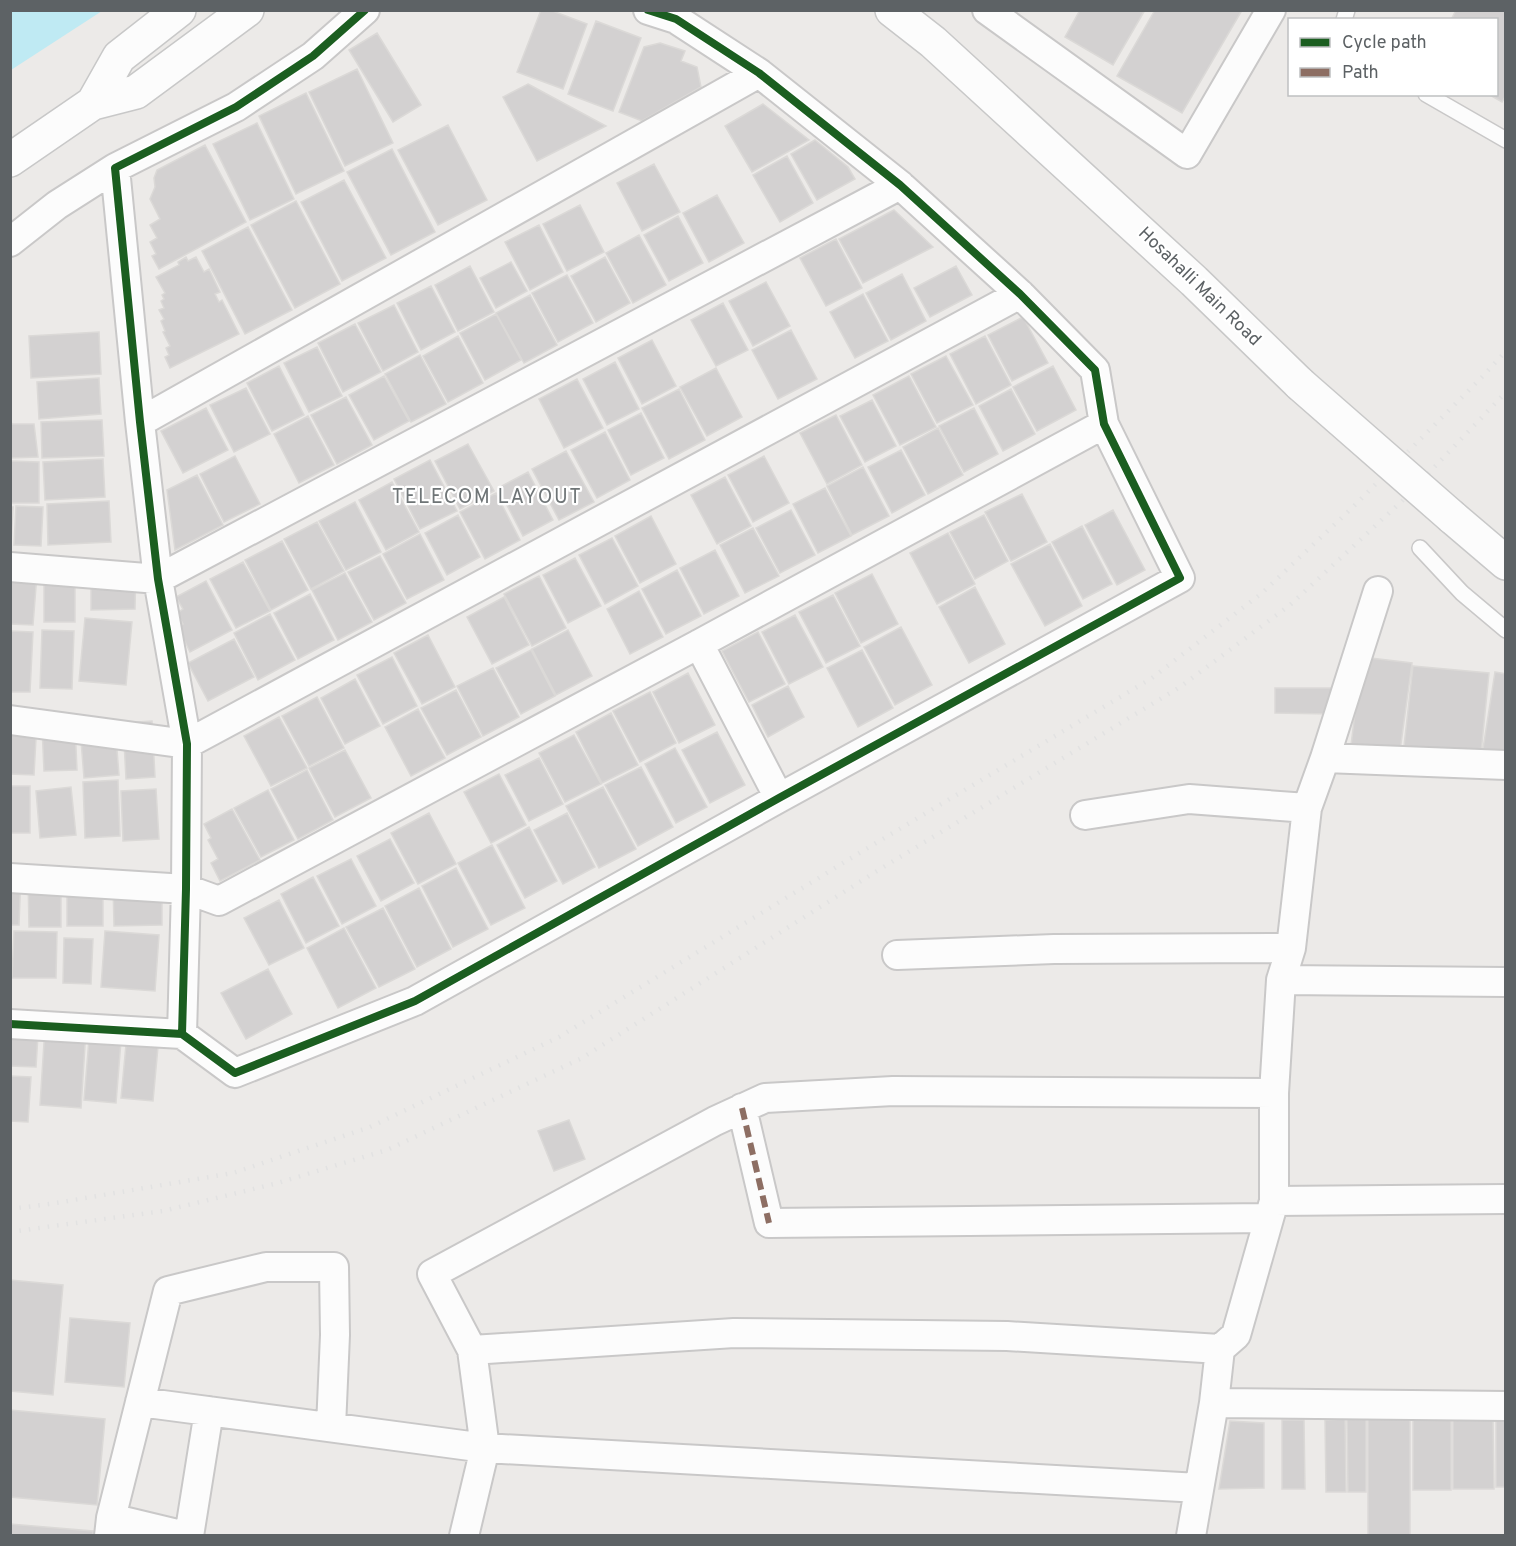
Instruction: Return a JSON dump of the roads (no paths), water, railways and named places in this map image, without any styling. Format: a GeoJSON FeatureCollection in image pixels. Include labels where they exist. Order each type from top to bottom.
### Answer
{"type":"FeatureCollection","features":[{"type":"Feature","properties":{"kind":"street"},"geometry":{"type":"LineString","coordinates":[[93,103],[119,57],[179,10]]}},
{"type":"Feature","properties":{"kind":"street"},"geometry":{"type":"LineString","coordinates":[[10,160],[93,103],[136,92],[247,10]]}},
{"type":"Feature","properties":{"kind":"street"},"geometry":{"type":"LineString","coordinates":[[10,242],[57,205],[116,168],[236,107],[313,56],[365,10]]}},
{"type":"Feature","properties":{"kind":"street"},"geometry":{"type":"LineString","coordinates":[[10,1024],[182,1034],[235,1073],[416,1001],[779,798],[1180,579],[1104,424],[1095,370],[1020,294],[900,185],[759,73],[676,20],[648,10]]}},
{"type":"Feature","properties":{"kind":"street","name":"Hosahalli Main Road"},"geometry":{"type":"LineString","coordinates":[[892,10],[933,42],[1194,281],[1300,384],[1463,518],[1506,563]]}},
{"type":"Feature","properties":{"kind":"street"},"geometry":{"type":"LineString","coordinates":[[987,10],[1187,154],[1271,10]]}},
{"type":"Feature","properties":{"kind":"street"},"geometry":{"type":"LineString","coordinates":[[140,422],[759,73]]}},
{"type":"Feature","properties":{"kind":"street"},"geometry":{"type":"LineString","coordinates":[[116,168],[140,422],[158,579],[187,744],[182,1034]]}},
{"type":"Feature","properties":{"kind":"street"},"geometry":{"type":"LineString","coordinates":[[10,567],[158,579],[900,185]]}},
{"type":"Feature","properties":{"kind":"street"},"geometry":{"type":"LineString","coordinates":[[10,720],[187,744],[1020,294]]}},
{"type":"Feature","properties":{"kind":"street"},"geometry":{"type":"LineString","coordinates":[[10,878],[186,889],[219,901],[1104,424]]}},
{"type":"Feature","properties":{"kind":"street"},"geometry":{"type":"LineString","coordinates":[[1191,1536],[1214,1403],[1220,1349],[1236,1335],[1271,1209],[1274,1093],[1281,980],[1291,948],[1307,808],[1378,591]]}},
{"type":"Feature","properties":{"kind":"street"},"geometry":{"type":"LineString","coordinates":[[699,644],[779,798]]}},
{"type":"Feature","properties":{"kind":"street"},"geometry":{"type":"LineString","coordinates":[[1325,758],[1506,765]]}},
{"type":"Feature","properties":{"kind":"street"},"geometry":{"type":"LineString","coordinates":[[1085,815],[1189,799],[1307,808]]}},
{"type":"Feature","properties":{"kind":"street"},"geometry":{"type":"LineString","coordinates":[[897,955],[1054,949],[1291,948]]}},
{"type":"Feature","properties":{"kind":"street"},"geometry":{"type":"LineString","coordinates":[[1281,980],[1506,982]]}},
{"type":"Feature","properties":{"kind":"street"},"geometry":{"type":"LineString","coordinates":[[464,1536],[485,1448],[472,1350],[432,1274],[705,1126],[765,1098],[893,1091],[1274,1093]]}},
{"type":"Feature","properties":{"kind":"street"},"geometry":{"type":"LineString","coordinates":[[742,1108],[769,1223],[1271,1209],[1506,1199]]}},
{"type":"Feature","properties":{"kind":"street"},"geometry":{"type":"LineString","coordinates":[[209,1411],[188,1536],[110,1527],[168,1292],[266,1267],[334,1267],[335,1335],[331,1427]]}},
{"type":"Feature","properties":{"kind":"street"},"geometry":{"type":"LineString","coordinates":[[472,1350],[734,1333],[1007,1336],[1220,1349]]}},
{"type":"Feature","properties":{"kind":"street"},"geometry":{"type":"LineString","coordinates":[[140,1402],[485,1448],[1199,1488]]}},
{"type":"Feature","properties":{"kind":"street"},"geometry":{"type":"LineString","coordinates":[[1214,1403],[1506,1406]]}},
{"type":"Feature","properties":{"kind":"lane"},"geometry":{"type":"LineString","coordinates":[[1429,96],[1506,140]]}},
{"type":"Feature","properties":{"kind":"lane"},"geometry":{"type":"LineString","coordinates":[[1463,518],[1506,543]]}},
{"type":"Feature","properties":{"kind":"lane"},"geometry":{"type":"LineString","coordinates":[[1420,548],[1462,593],[1506,630]]}},
{"type":"Feature","properties":{"kind":"water"},"geometry":{"type":"Polygon","coordinates":[[[11,10],[102,10],[102,11],[11,70],[11,10]]]}},
{"type":"Feature","properties":{"kind":"railway"},"geometry":{"type":"LineString","coordinates":[[10,1209],[233,1173],[370,1127],[559,1037],[861,852],[1152,678],[1262,593],[1354,506],[1506,351]]}},
{"type":"Feature","properties":{"kind":"railway"},"geometry":{"type":"LineString","coordinates":[[10,1232],[163,1211],[274,1184],[387,1150],[582,1058],[877,871],[1180,687],[1290,605],[1402,501],[1506,392]]}},
{"type":"Feature","properties":{"kind":"district","name":"TELECOM LAYOUT"},"geometry":{"type":"Point","coordinates":[487,498]}}]}
